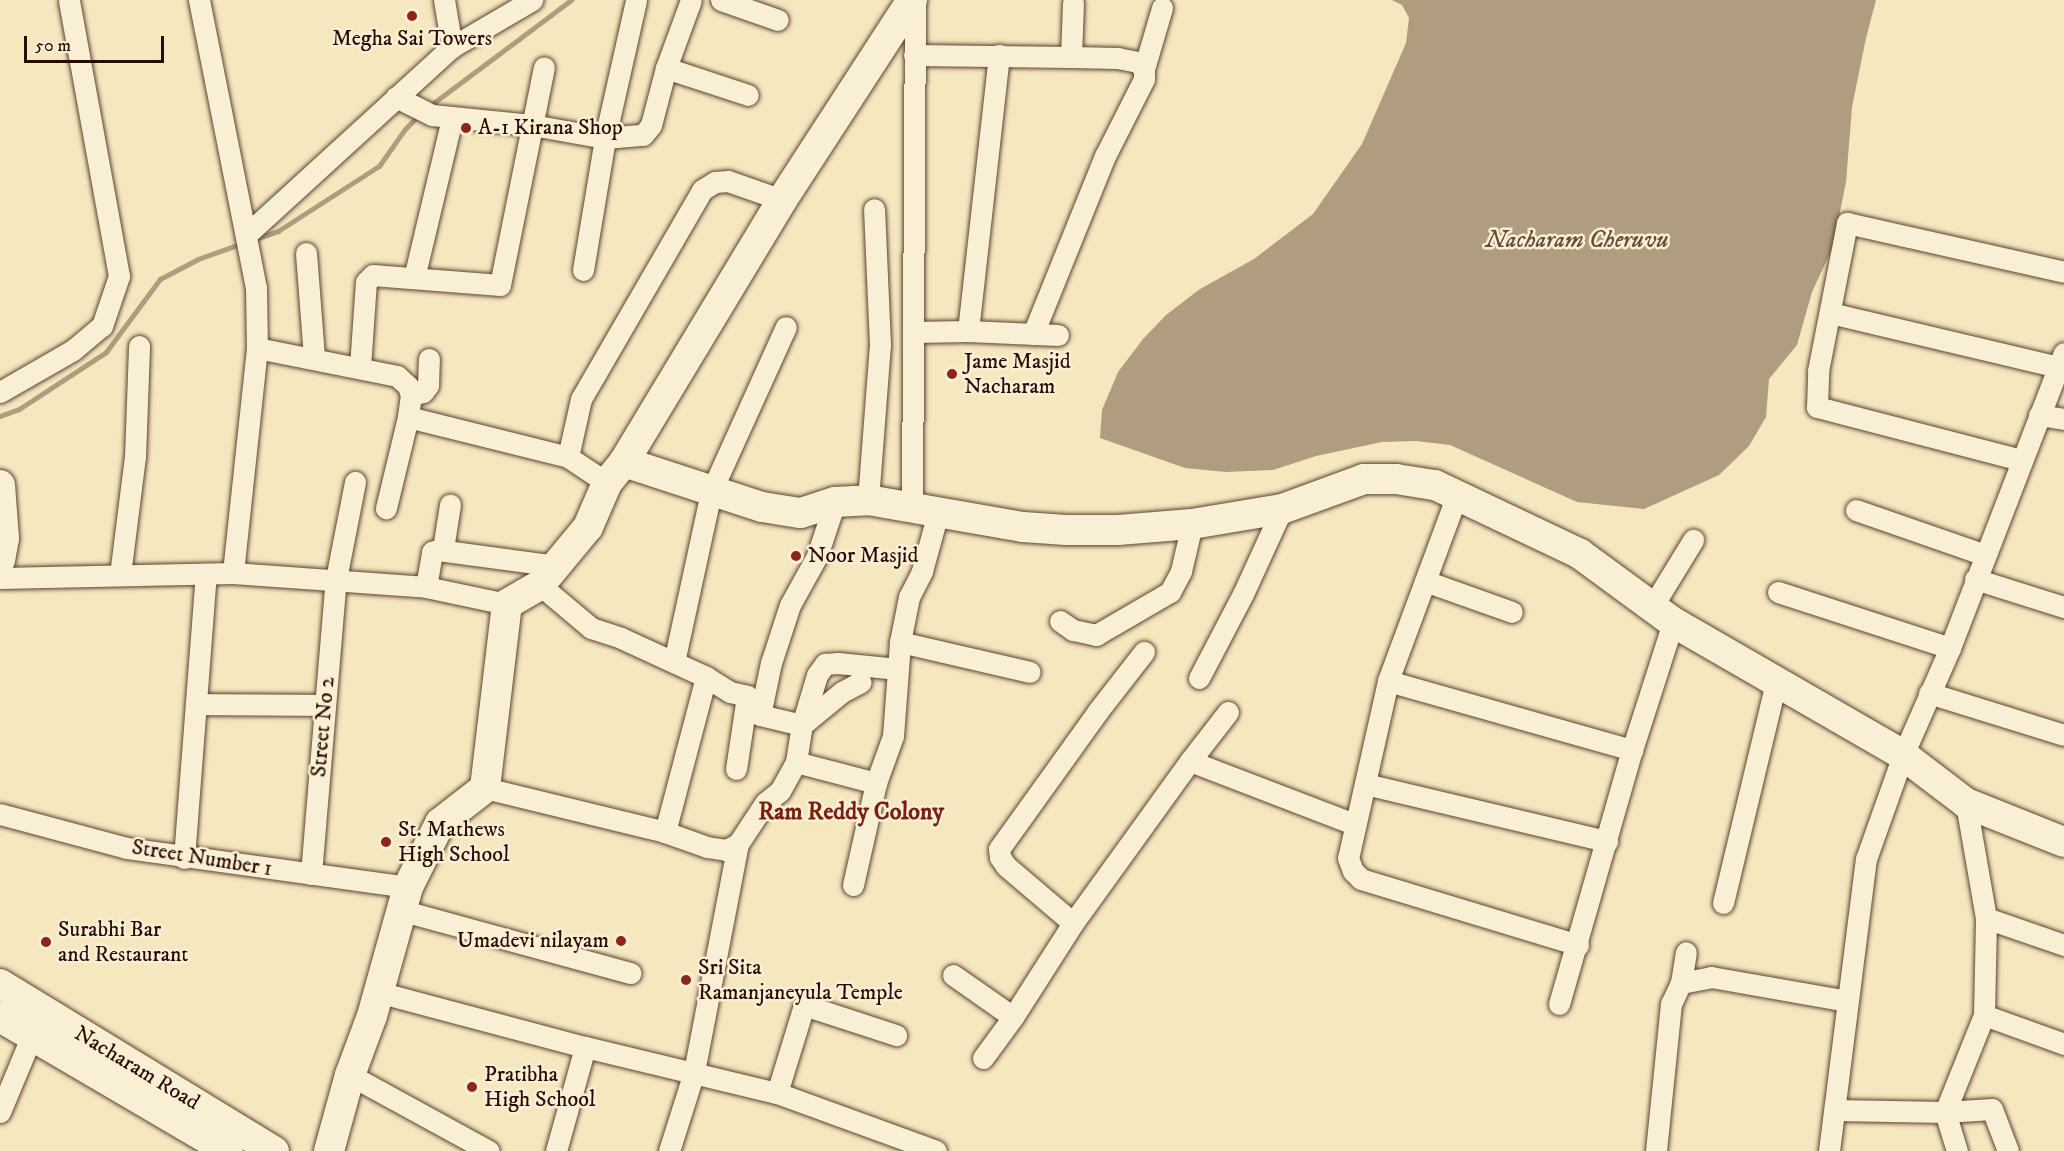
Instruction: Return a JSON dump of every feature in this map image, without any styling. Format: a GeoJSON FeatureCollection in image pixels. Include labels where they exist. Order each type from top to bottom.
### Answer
{"type":"FeatureCollection","features":[{"type":"Feature","properties":{"kind":"street"},"geometry":{"type":"LineString","coordinates":[[0,392],[73,350],[102,326],[119,276],[69,0]]}},
{"type":"Feature","properties":{"kind":"street"},"geometry":{"type":"LineString","coordinates":[[200,0],[256,287],[257,348],[233,573]]}},
{"type":"Feature","properties":{"kind":"street"},"geometry":{"type":"LineString","coordinates":[[414,278],[424,109],[452,47],[444,0]]}},
{"type":"Feature","properties":{"kind":"street"},"geometry":{"type":"LineString","coordinates":[[452,47],[532,0]]}},
{"type":"Feature","properties":{"kind":"street"},"geometry":{"type":"LineString","coordinates":[[583,270],[605,138],[636,0]]}},
{"type":"Feature","properties":{"kind":"street"},"geometry":{"type":"LineString","coordinates":[[246,235],[424,109],[605,138],[643,135],[651,124],[666,68],[691,0]]}},
{"type":"Feature","properties":{"kind":"street"},"geometry":{"type":"LineString","coordinates":[[721,0],[778,20]]}},
{"type":"Feature","properties":{"kind":"street"},"geometry":{"type":"LineString","coordinates":[[853,885],[876,783],[893,736],[900,642],[909,597],[922,571],[925,510],[914,332],[914,0]]}},
{"type":"Feature","properties":{"kind":"street"},"geometry":{"type":"LineString","coordinates":[[0,578],[233,573],[426,587],[507,604],[548,575],[588,527],[616,473],[782,200],[914,0]]}},
{"type":"Feature","properties":{"kind":"street"},"geometry":{"type":"LineString","coordinates":[[1071,57],[1073,3]]}},
{"type":"Feature","properties":{"kind":"street"},"geometry":{"type":"LineString","coordinates":[[1033,334],[1106,156],[1144,79],[1144,69],[1162,8]]}},
{"type":"Feature","properties":{"kind":"street"},"geometry":{"type":"LineString","coordinates":[[914,55],[1118,58],[1138,62],[1144,69]]}},
{"type":"Feature","properties":{"kind":"street"},"geometry":{"type":"LineString","coordinates":[[968,331],[999,55]]}},
{"type":"Feature","properties":{"kind":"street"},"geometry":{"type":"LineString","coordinates":[[360,367],[369,277],[373,275],[500,285],[544,67]]}},
{"type":"Feature","properties":{"kind":"street"},"geometry":{"type":"LineString","coordinates":[[666,68],[748,95]]}},
{"type":"Feature","properties":{"kind":"street"},"geometry":{"type":"LineString","coordinates":[[568,457],[581,399],[702,190],[715,182],[728,181],[782,200]]}},
{"type":"Feature","properties":{"kind":"street"},"geometry":{"type":"LineString","coordinates":[[868,500],[880,345],[874,209]]}},
{"type":"Feature","properties":{"kind":"street"},"geometry":{"type":"LineString","coordinates":[[2021,460],[1817,407],[1818,371],[1847,223],[2064,272]]}},
{"type":"Feature","properties":{"kind":"street"},"geometry":{"type":"LineString","coordinates":[[306,253],[314,357]]}},
{"type":"Feature","properties":{"kind":"street"},"geometry":{"type":"LineString","coordinates":[[1829,1151],[1866,859],[1902,756],[1950,648],[2021,460],[2062,360],[1830,313]]}},
{"type":"Feature","properties":{"kind":"street"},"geometry":{"type":"LineString","coordinates":[[674,662],[711,492],[786,327]]}},
{"type":"Feature","properties":{"kind":"street"},"geometry":{"type":"LineString","coordinates":[[914,332],[968,331],[1058,335]]}},
{"type":"Feature","properties":{"kind":"street"},"geometry":{"type":"LineString","coordinates":[[120,575],[135,457],[139,346]]}},
{"type":"Feature","properties":{"kind":"street"},"geometry":{"type":"LineString","coordinates":[[257,348],[314,357],[397,375],[408,386],[411,395],[408,417],[386,508]]}},
{"type":"Feature","properties":{"kind":"street"},"geometry":{"type":"LineString","coordinates":[[411,395],[423,392],[428,385],[429,359]]}},
{"type":"Feature","properties":{"kind":"street"},"geometry":{"type":"LineString","coordinates":[[2039,415],[2064,419]]}},
{"type":"Feature","properties":{"kind":"street"},"geometry":{"type":"LineString","coordinates":[[408,417],[568,457],[616,473],[711,492],[762,507],[801,513],[835,502],[868,500],[1066,530],[1118,530],[1192,524],[1282,509],[1364,479],[1396,479],[1436,485],[1580,554],[1663,614],[1902,756],[1966,803],[2064,842]]}},
{"type":"Feature","properties":{"kind":"street","name":"Street No 2"},"geometry":{"type":"LineString","coordinates":[[311,874],[336,579],[354,482]]}},
{"type":"Feature","properties":{"kind":"street"},"geometry":{"type":"LineString","coordinates":[[0,485],[4,538],[0,560]]}},
{"type":"Feature","properties":{"kind":"street"},"geometry":{"type":"LineString","coordinates":[[1457,495],[1388,681],[1348,858],[1353,871],[1361,879],[1578,945]]}},
{"type":"Feature","properties":{"kind":"street"},"geometry":{"type":"LineString","coordinates":[[760,715],[771,663],[790,605],[817,556],[835,502]]}},
{"type":"Feature","properties":{"kind":"street"},"geometry":{"type":"LineString","coordinates":[[443,549],[450,506]]}},
{"type":"Feature","properties":{"kind":"street"},"geometry":{"type":"LineString","coordinates":[[1199,678],[1243,594],[1282,509]]}},
{"type":"Feature","properties":{"kind":"street"},"geometry":{"type":"LineString","coordinates":[[1856,510],[1985,555]]}},
{"type":"Feature","properties":{"kind":"street"},"geometry":{"type":"LineString","coordinates":[[1060,621],[1073,630],[1096,635],[1170,592],[1181,571],[1192,524]]}},
{"type":"Feature","properties":{"kind":"street"},"geometry":{"type":"LineString","coordinates":[[1559,1004],[1578,945],[1632,750],[1663,614],[1693,540]]}},
{"type":"Feature","properties":{"kind":"street"},"geometry":{"type":"LineString","coordinates":[[426,587],[432,552],[443,549],[548,575],[591,628],[621,638],[674,662],[706,677],[730,692],[747,696],[760,715],[802,725]]}},
{"type":"Feature","properties":{"kind":"street"},"geometry":{"type":"LineString","coordinates":[[184,858],[206,574]]}},
{"type":"Feature","properties":{"kind":"street"},"geometry":{"type":"LineString","coordinates":[[1975,579],[2064,607]]}},
{"type":"Feature","properties":{"kind":"street"},"geometry":{"type":"LineString","coordinates":[[1425,581],[1512,612]]}},
{"type":"Feature","properties":{"kind":"street"},"geometry":{"type":"LineString","coordinates":[[1778,592],[1950,648]]}},
{"type":"Feature","properties":{"kind":"street"},"geometry":{"type":"LineString","coordinates":[[329,1151],[404,898],[440,823],[485,788],[507,604]]}},
{"type":"Feature","properties":{"kind":"street"},"geometry":{"type":"LineString","coordinates":[[900,642],[1030,672]]}},
{"type":"Feature","properties":{"kind":"street"},"geometry":{"type":"LineString","coordinates":[[1073,923],[1006,866],[1000,857],[999,849],[1098,711],[1144,652]]}},
{"type":"Feature","properties":{"kind":"street"},"geometry":{"type":"LineString","coordinates":[[669,1151],[694,1072],[738,844],[765,803],[780,791],[796,762],[802,725],[817,675],[825,664],[838,663],[898,669]]}},
{"type":"Feature","properties":{"kind":"street"},"geometry":{"type":"LineString","coordinates":[[665,832],[706,677]]}},
{"type":"Feature","properties":{"kind":"street"},"geometry":{"type":"LineString","coordinates":[[1388,681],[1632,750]]}},
{"type":"Feature","properties":{"kind":"street"},"geometry":{"type":"LineString","coordinates":[[802,725],[842,692],[861,682]]}},
{"type":"Feature","properties":{"kind":"street"},"geometry":{"type":"LineString","coordinates":[[1723,903],[1776,682]]}},
{"type":"Feature","properties":{"kind":"street"},"geometry":{"type":"LineString","coordinates":[[1929,693],[2064,735]]}},
{"type":"Feature","properties":{"kind":"street"},"geometry":{"type":"LineString","coordinates":[[736,769],[747,696]]}},
{"type":"Feature","properties":{"kind":"street"},"geometry":{"type":"LineString","coordinates":[[196,704],[325,705]]}},
{"type":"Feature","properties":{"kind":"street"},"geometry":{"type":"LineString","coordinates":[[983,1058],[1013,1017],[1073,923],[1228,712]]}},
{"type":"Feature","properties":{"kind":"street"},"geometry":{"type":"LineString","coordinates":[[1190,761],[1354,824]]}},
{"type":"Feature","properties":{"kind":"street"},"geometry":{"type":"LineString","coordinates":[[796,762],[876,783]]}},
{"type":"Feature","properties":{"kind":"street"},"geometry":{"type":"LineString","coordinates":[[1365,784],[1607,841]]}},
{"type":"Feature","properties":{"kind":"street"},"geometry":{"type":"LineString","coordinates":[[485,788],[665,832],[707,848],[726,850],[738,844]]}},
{"type":"Feature","properties":{"kind":"street"},"geometry":{"type":"LineString","coordinates":[[1957,1151],[1945,1112],[1984,1015],[1986,918],[1966,803]]}},
{"type":"Feature","properties":{"kind":"street","name":"Street Number 1"},"geometry":{"type":"LineString","coordinates":[[0,813],[127,848],[184,858],[311,874],[404,898],[631,973]]}},
{"type":"Feature","properties":{"kind":"street"},"geometry":{"type":"LineString","coordinates":[[1986,918],[2064,945]]}},
{"type":"Feature","properties":{"kind":"street"},"geometry":{"type":"LineString","coordinates":[[1656,1151],[1671,1004],[1681,983],[1686,952]]}},
{"type":"Feature","properties":{"kind":"street"},"geometry":{"type":"LineString","coordinates":[[953,975],[1013,1017]]}},
{"type":"Feature","properties":{"kind":"street"},"geometry":{"type":"LineString","coordinates":[[1681,983],[1711,976],[1847,1001]]}},
{"type":"Feature","properties":{"kind":"street","name":"Nacharam Road"},"geometry":{"type":"LineString","coordinates":[[0,984],[274,1151]]}},
{"type":"Feature","properties":{"kind":"street"},"geometry":{"type":"LineString","coordinates":[[378,992],[585,1047],[777,1093],[936,1151]]}},
{"type":"Feature","properties":{"kind":"street"},"geometry":{"type":"LineString","coordinates":[[777,1093],[804,1005],[896,1035]]}},
{"type":"Feature","properties":{"kind":"street"},"geometry":{"type":"LineString","coordinates":[[1984,1015],[2064,1044]]}},
{"type":"Feature","properties":{"kind":"street","name":"Nacharam Road"},"geometry":{"type":"LineString","coordinates":[[0,1017],[228,1151]]}},
{"type":"Feature","properties":{"kind":"street"},"geometry":{"type":"LineString","coordinates":[[0,1112],[32,1035]]}},
{"type":"Feature","properties":{"kind":"street"},"geometry":{"type":"LineString","coordinates":[[556,1151],[585,1047]]}},
{"type":"Feature","properties":{"kind":"street"},"geometry":{"type":"LineString","coordinates":[[350,1075],[489,1151]]}},
{"type":"Feature","properties":{"kind":"street"},"geometry":{"type":"LineString","coordinates":[[1835,1110],[1945,1112],[1992,1109],[2008,1151]]}},
{"type":"Feature","properties":{"kind":"water","name":"Nacharam Cheruvu"},"geometry":{"type":"Polygon","coordinates":[[[1392,0],[1876,0],[1852,107],[1846,182],[1833,247],[1812,292],[1797,345],[1769,379],[1766,417],[1749,446],[1719,475],[1644,509],[1577,502],[1450,445],[1416,441],[1382,442],[1316,456],[1273,470],[1226,472],[1185,468],[1100,438],[1102,410],[1118,372],[1143,339],[1166,315],[1200,289],[1254,259],[1313,214],[1362,144],[1406,43],[1409,18],[1402,5],[1392,0]]]}},
{"type":"Feature","properties":{"kind":"waterway"},"geometry":{"type":"LineString","coordinates":[[428,107],[571,0]]}},
{"type":"Feature","properties":{"kind":"waterway"},"geometry":{"type":"LineString","coordinates":[[252,240],[278,231],[379,166],[405,129],[419,115]]}},
{"type":"Feature","properties":{"kind":"waterway"},"geometry":{"type":"LineString","coordinates":[[0,416],[19,409],[106,352],[160,279],[198,259],[243,243]]}},
{"type":"Feature","properties":{"kind":"place","name":"Megha Sai Towers"},"geometry":{"type":"Point","coordinates":[412,16]}},
{"type":"Feature","properties":{"kind":"place","name":"A-1 Kirana Shop"},"geometry":{"type":"Point","coordinates":[466,128]}},
{"type":"Feature","properties":{"kind":"place","name":"Jame Masjid Nacharam"},"geometry":{"type":"Point","coordinates":[952,374]}},
{"type":"Feature","properties":{"kind":"place","name":"Noor Masjid"},"geometry":{"type":"Point","coordinates":[796,556]}},
{"type":"Feature","properties":{"kind":"place","name":"St. Mathews High School"},"geometry":{"type":"Point","coordinates":[386,842]}},
{"type":"Feature","properties":{"kind":"place","name":"Umadevi nilayam"},"geometry":{"type":"Point","coordinates":[621,941]}},
{"type":"Feature","properties":{"kind":"place","name":"Surabhi Bar and Restaurant"},"geometry":{"type":"Point","coordinates":[46,942]}},
{"type":"Feature","properties":{"kind":"place","name":"Sri Sita Ramanjaneyula Temple"},"geometry":{"type":"Point","coordinates":[686,980]}},
{"type":"Feature","properties":{"kind":"place","name":"Pratibha High School"},"geometry":{"type":"Point","coordinates":[472,1087]}},
{"type":"Feature","properties":{"kind":"district","name":"Ram Reddy Colony"},"geometry":{"type":"Point","coordinates":[851,813]}}]}
